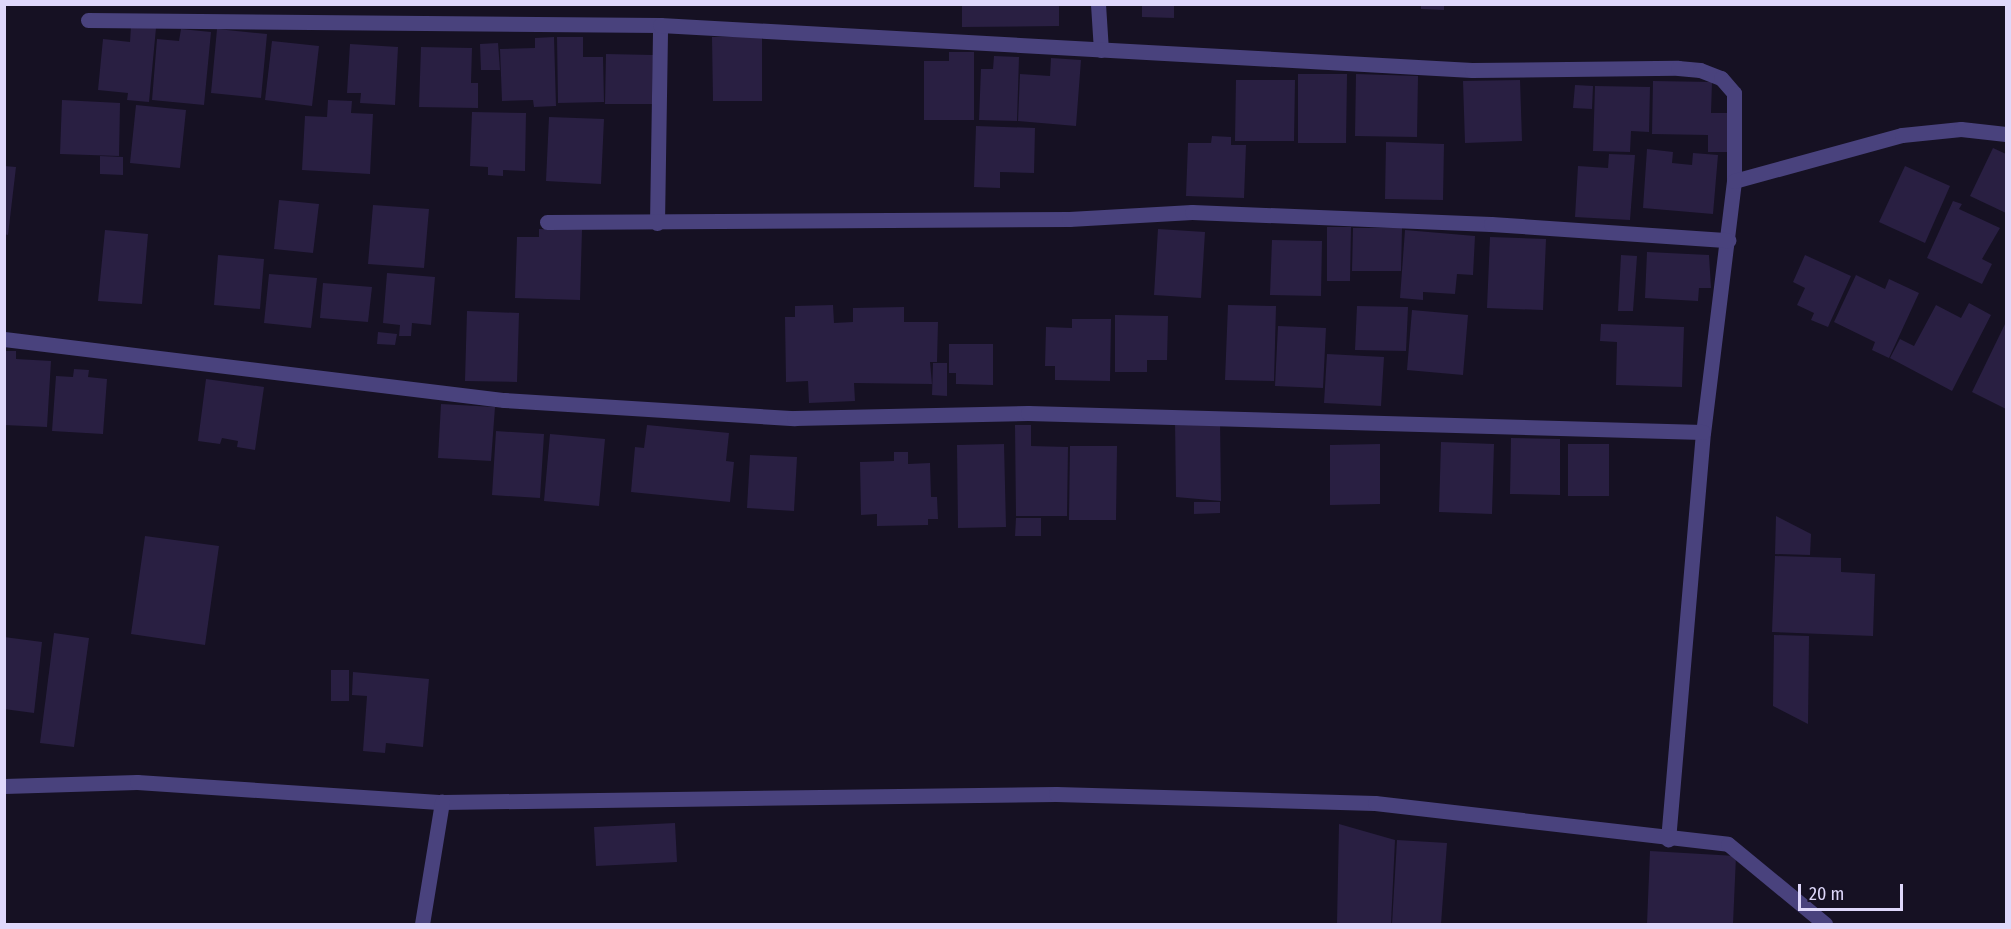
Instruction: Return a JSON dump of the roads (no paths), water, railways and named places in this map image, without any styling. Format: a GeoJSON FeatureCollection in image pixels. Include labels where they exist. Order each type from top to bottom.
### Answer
{"type":"FeatureCollection","features":[{"type":"Feature","properties":{"kind":"street"},"geometry":{"type":"LineString","coordinates":[[1098,4],[1101,50]]}},
{"type":"Feature","properties":{"kind":"street"},"geometry":{"type":"LineString","coordinates":[[88,20],[660,25],[1472,70],[1700,70],[1721,78],[1734,93],[1734,182],[1703,432],[1668,839]]}},
{"type":"Feature","properties":{"kind":"street"},"geometry":{"type":"LineString","coordinates":[[657,223],[660,25]]}},
{"type":"Feature","properties":{"kind":"street"},"geometry":{"type":"LineString","coordinates":[[1734,182],[1902,135],[1961,129],[2007,134]]}},
{"type":"Feature","properties":{"kind":"street"},"geometry":{"type":"LineString","coordinates":[[547,222],[1069,219],[1192,212],[1491,224],[1728,240]]}},
{"type":"Feature","properties":{"kind":"street"},"geometry":{"type":"LineString","coordinates":[[4,339],[504,400],[794,418],[1028,413],[1703,432]]}},
{"type":"Feature","properties":{"kind":"street"},"geometry":{"type":"LineString","coordinates":[[4,786],[137,782],[442,802],[1056,794],[1375,803],[1668,839],[1728,844],[1825,924]]}},
{"type":"Feature","properties":{"kind":"street"},"geometry":{"type":"LineString","coordinates":[[422,924],[442,802]]}}]}
